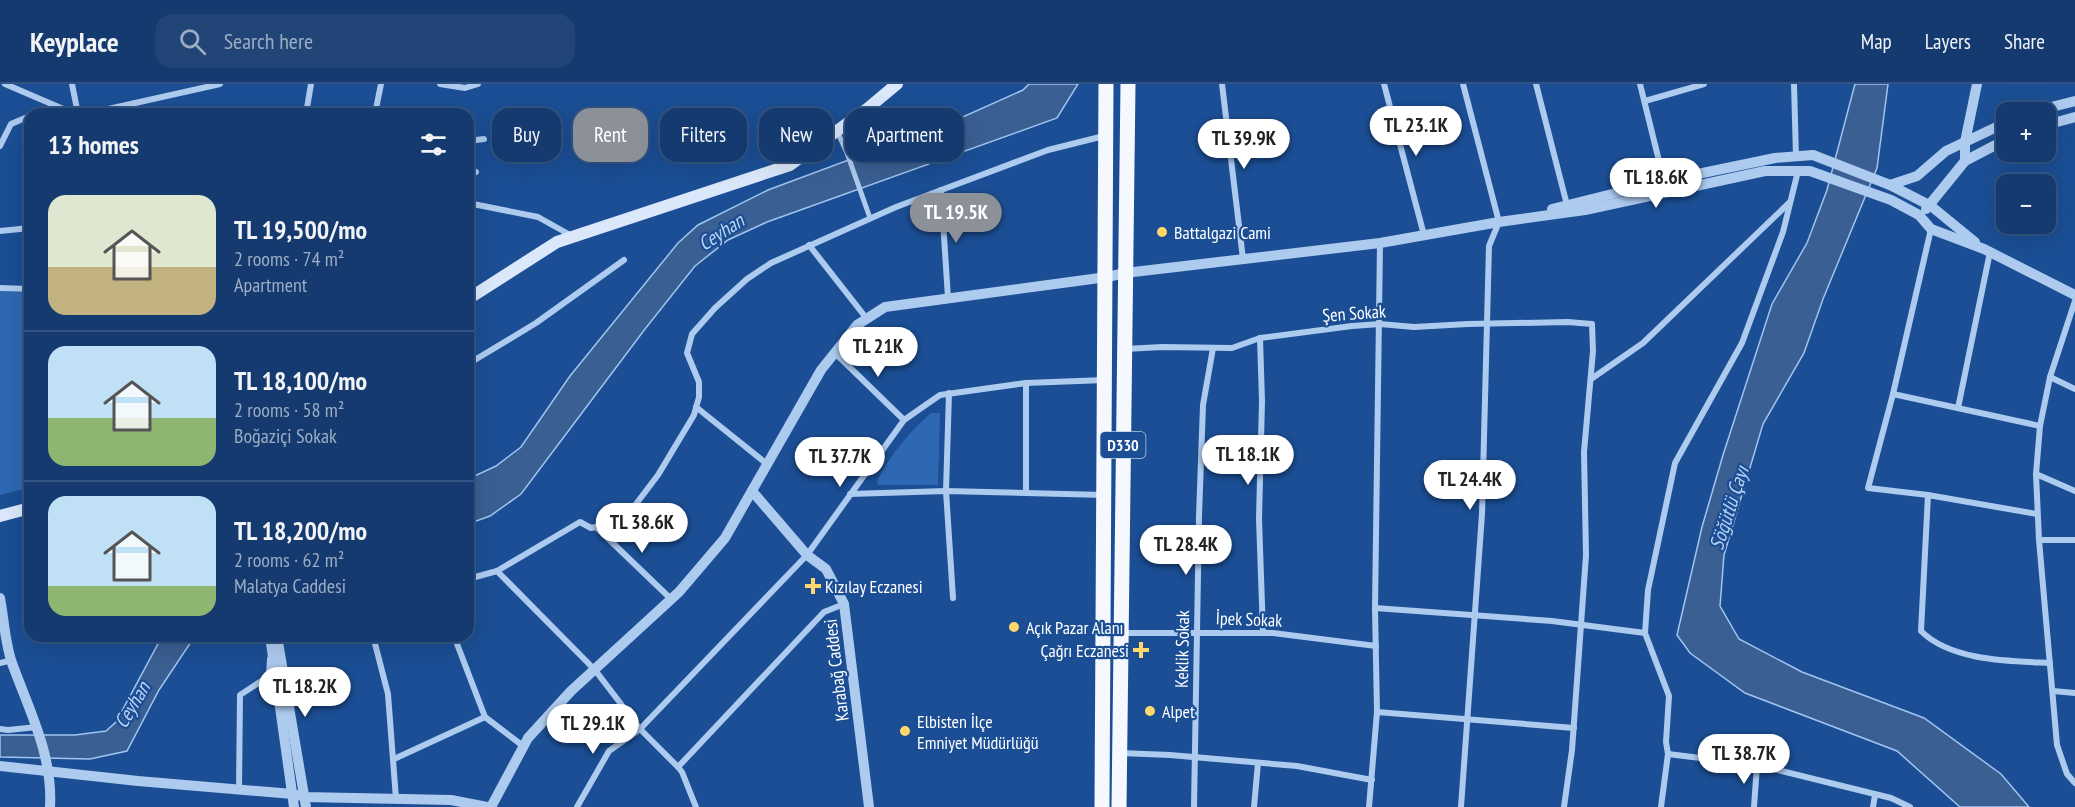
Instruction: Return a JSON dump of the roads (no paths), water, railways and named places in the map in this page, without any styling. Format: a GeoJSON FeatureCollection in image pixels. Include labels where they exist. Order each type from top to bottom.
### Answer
{"type":"FeatureCollection","features":[{"type":"Feature","properties":{"kind":"main road"},"geometry":{"type":"LineString","coordinates":[[474,295],[557,242],[790,165],[867,109],[897,84]]}},
{"type":"Feature","properties":{"kind":"main road","name":"D330"},"geometry":{"type":"LineString","coordinates":[[1102,807],[1107,277],[1106,84]]}},
{"type":"Feature","properties":{"kind":"main road","name":"D330"},"geometry":{"type":"LineString","coordinates":[[1119,807],[1128,84]]}},
{"type":"Feature","properties":{"kind":"main road"},"geometry":{"type":"LineString","coordinates":[[0,516],[24,510]]}},
{"type":"Feature","properties":{"kind":"street"},"geometry":{"type":"LineString","coordinates":[[5,84],[62,108]]}},
{"type":"Feature","properties":{"kind":"street"},"geometry":{"type":"LineString","coordinates":[[72,84],[75,108]]}},
{"type":"Feature","properties":{"kind":"street"},"geometry":{"type":"LineString","coordinates":[[113,108],[220,84]]}},
{"type":"Feature","properties":{"kind":"street"},"geometry":{"type":"LineString","coordinates":[[307,108],[311,84]]}},
{"type":"Feature","properties":{"kind":"street"},"geometry":{"type":"LineString","coordinates":[[376,108],[381,84]]}},
{"type":"Feature","properties":{"kind":"street"},"geometry":{"type":"LineString","coordinates":[[440,84],[465,88],[478,84]]}},
{"type":"Feature","properties":{"kind":"street"},"geometry":{"type":"LineString","coordinates":[[1222,84],[1243,259]]}},
{"type":"Feature","properties":{"kind":"street"},"geometry":{"type":"LineString","coordinates":[[1384,84],[1424,235]]}},
{"type":"Feature","properties":{"kind":"street"},"geometry":{"type":"LineString","coordinates":[[1461,807],[1482,514],[1489,246],[1499,222],[1463,84]]}},
{"type":"Feature","properties":{"kind":"street"},"geometry":{"type":"LineString","coordinates":[[1536,84],[1568,205]]}},
{"type":"Feature","properties":{"kind":"street"},"geometry":{"type":"LineString","coordinates":[[1640,84],[1664,181]]}},
{"type":"Feature","properties":{"kind":"street"},"geometry":{"type":"LineString","coordinates":[[1645,101],[1704,84]]}},
{"type":"Feature","properties":{"kind":"street"},"geometry":{"type":"LineString","coordinates":[[1794,84],[1796,157]]}},
{"type":"Feature","properties":{"kind":"street"},"geometry":{"type":"LineString","coordinates":[[1965,162],[1965,142],[1977,84]]}},
{"type":"Feature","properties":{"kind":"street"},"geometry":{"type":"LineString","coordinates":[[2056,106],[2075,101]]}},
{"type":"Feature","properties":{"kind":"street"},"geometry":{"type":"LineString","coordinates":[[48,108],[55,105]]}},
{"type":"Feature","properties":{"kind":"street"},"geometry":{"type":"LineString","coordinates":[[2056,122],[2075,117]]}},
{"type":"Feature","properties":{"kind":"street"},"geometry":{"type":"LineString","coordinates":[[0,146],[11,124],[24,119]]}},
{"type":"Feature","properties":{"kind":"street"},"geometry":{"type":"LineString","coordinates":[[1890,185],[1917,176],[1946,152],[1996,127]]}},
{"type":"Feature","properties":{"kind":"street"},"geometry":{"type":"LineString","coordinates":[[837,131],[870,218]]}},
{"type":"Feature","properties":{"kind":"street"},"geometry":{"type":"LineString","coordinates":[[474,577],[496,571],[579,522],[591,528],[615,523],[633,508],[658,475],[694,415],[699,397],[699,382],[687,353],[692,334],[715,308],[747,279],[771,263],[870,218],[1048,150],[1105,136]]}},
{"type":"Feature","properties":{"kind":"street"},"geometry":{"type":"LineString","coordinates":[[474,140],[484,139]]}},
{"type":"Feature","properties":{"kind":"street"},"geometry":{"type":"LineString","coordinates":[[1919,215],[1931,206],[1965,162],[1996,145]]}},
{"type":"Feature","properties":{"kind":"street"},"geometry":{"type":"LineString","coordinates":[[1499,222],[1664,181],[1775,158],[1813,155],[1890,185],[1931,206],[1987,251]]}},
{"type":"Feature","properties":{"kind":"street"},"geometry":{"type":"LineString","coordinates":[[0,766],[46,765],[138,781],[293,794],[306,802],[383,803],[396,799],[452,800],[489,807],[528,738],[564,699],[671,599],[725,538],[821,370],[857,325],[885,307],[1125,273],[1380,243],[1499,222],[1586,210],[1765,171],[1810,171],[1891,200],[1919,215],[1931,229],[1987,251],[2075,295]]}},
{"type":"Feature","properties":{"kind":"street"},"geometry":{"type":"LineString","coordinates":[[1661,807],[1668,754],[1666,742],[1669,696],[1645,633],[1648,590],[1676,463],[1742,343],[1783,232],[1798,171]]}},
{"type":"Feature","properties":{"kind":"street"},"geometry":{"type":"LineString","coordinates":[[941,190],[948,298]]}},
{"type":"Feature","properties":{"kind":"street"},"geometry":{"type":"LineString","coordinates":[[1564,807],[1574,728],[1582,626],[1586,555],[1584,452],[1591,379],[1643,343],[1790,201]]}},
{"type":"Feature","properties":{"kind":"street"},"geometry":{"type":"LineString","coordinates":[[474,204],[537,217],[573,236]]}},
{"type":"Feature","properties":{"kind":"street"},"geometry":{"type":"LineString","coordinates":[[0,231],[24,229]]}},
{"type":"Feature","properties":{"kind":"street"},"geometry":{"type":"LineString","coordinates":[[1931,229],[1869,488],[1928,495],[2037,514]]}},
{"type":"Feature","properties":{"kind":"street"},"geometry":{"type":"LineString","coordinates":[[1369,807],[1377,712],[1375,608],[1380,243]]}},
{"type":"Feature","properties":{"kind":"street"},"geometry":{"type":"LineString","coordinates":[[809,246],[867,319]]}},
{"type":"Feature","properties":{"kind":"street"},"geometry":{"type":"LineString","coordinates":[[1958,408],[1987,251]]}},
{"type":"Feature","properties":{"kind":"street"},"geometry":{"type":"LineString","coordinates":[[474,360],[536,323],[624,260]]}},
{"type":"Feature","properties":{"kind":"street"},"geometry":{"type":"LineString","coordinates":[[0,288],[24,289]]}},
{"type":"Feature","properties":{"kind":"street"},"geometry":{"type":"LineString","coordinates":[[2075,301],[2050,377],[2040,426],[2036,474],[2039,540],[2057,746],[2067,774],[2075,783]]}},
{"type":"Feature","properties":{"kind":"street","name":"Şen Sokak"},"geometry":{"type":"LineString","coordinates":[[1124,349],[1232,348],[1260,338],[1380,324],[1414,327],[1568,322],[1592,324],[1591,379]]}},
{"type":"Feature","properties":{"kind":"street"},"geometry":{"type":"LineString","coordinates":[[1260,338],[1262,401],[1259,519],[1263,633]]}},
{"type":"Feature","properties":{"kind":"street","name":"Keklik Sokak"},"geometry":{"type":"LineString","coordinates":[[1194,807],[1203,405],[1214,348]]}},
{"type":"Feature","properties":{"kind":"street"},"geometry":{"type":"LineString","coordinates":[[835,353],[904,420]]}},
{"type":"Feature","properties":{"kind":"street"},"geometry":{"type":"LineString","coordinates":[[2050,377],[2075,389]]}},
{"type":"Feature","properties":{"kind":"street"},"geometry":{"type":"LineString","coordinates":[[577,807],[609,751],[640,729],[807,555],[904,420],[940,395],[949,393],[1026,383],[1105,380]]}},
{"type":"Feature","properties":{"kind":"street"},"geometry":{"type":"LineString","coordinates":[[1026,383],[1026,493]]}},
{"type":"Feature","properties":{"kind":"street"},"geometry":{"type":"LineString","coordinates":[[949,393],[946,491],[953,598]]}},
{"type":"Feature","properties":{"kind":"street"},"geometry":{"type":"LineString","coordinates":[[1893,394],[2040,426]]}},
{"type":"Feature","properties":{"kind":"street"},"geometry":{"type":"LineString","coordinates":[[696,407],[767,464]]}},
{"type":"Feature","properties":{"kind":"street"},"geometry":{"type":"LineString","coordinates":[[2036,474],[2075,491]]}},
{"type":"Feature","properties":{"kind":"street","name":"Karabağ Caddesi"},"geometry":{"type":"LineString","coordinates":[[752,491],[807,555],[826,569],[844,604],[869,807]]}},
{"type":"Feature","properties":{"kind":"street"},"geometry":{"type":"LineString","coordinates":[[850,494],[946,491],[1104,495]]}},
{"type":"Feature","properties":{"kind":"street"},"geometry":{"type":"LineString","coordinates":[[1928,495],[1921,631],[1932,642],[1958,652],[2002,660],[2050,663]]}},
{"type":"Feature","properties":{"kind":"street"},"geometry":{"type":"LineString","coordinates":[[596,527],[671,599]]}},
{"type":"Feature","properties":{"kind":"street"},"geometry":{"type":"LineString","coordinates":[[2039,540],[2075,540]]}},
{"type":"Feature","properties":{"kind":"street"},"geometry":{"type":"LineString","coordinates":[[496,571],[595,669],[640,729],[682,772],[696,807]]}},
{"type":"Feature","properties":{"kind":"street"},"geometry":{"type":"LineString","coordinates":[[0,598],[12,660],[38,727],[46,765],[50,807]]}},
{"type":"Feature","properties":{"kind":"street"},"geometry":{"type":"LineString","coordinates":[[678,767],[824,612],[844,604]]}},
{"type":"Feature","properties":{"kind":"street"},"geometry":{"type":"LineString","coordinates":[[1375,608],[1475,615],[1645,633]]}},
{"type":"Feature","properties":{"kind":"street","name":"İpek Sokak"},"geometry":{"type":"LineString","coordinates":[[1121,633],[1263,633],[1376,646]]}},
{"type":"Feature","properties":{"kind":"street"},"geometry":{"type":"LineString","coordinates":[[239,790],[240,695],[269,676],[275,642]]}},
{"type":"Feature","properties":{"kind":"street"},"geometry":{"type":"LineString","coordinates":[[277,642],[294,807]]}},
{"type":"Feature","properties":{"kind":"street"},"geometry":{"type":"LineString","coordinates":[[277,642],[306,802]]}},
{"type":"Feature","properties":{"kind":"street"},"geometry":{"type":"LineString","coordinates":[[375,642],[388,694],[396,799]]}},
{"type":"Feature","properties":{"kind":"street"},"geometry":{"type":"LineString","coordinates":[[456,642],[484,717],[523,746]]}},
{"type":"Feature","properties":{"kind":"street"},"geometry":{"type":"LineString","coordinates":[[0,663],[12,660]]}},
{"type":"Feature","properties":{"kind":"street"},"geometry":{"type":"LineString","coordinates":[[2053,691],[2075,693]]}},
{"type":"Feature","properties":{"kind":"street"},"geometry":{"type":"LineString","coordinates":[[1377,712],[1574,728]]}},
{"type":"Feature","properties":{"kind":"street"},"geometry":{"type":"LineString","coordinates":[[394,759],[484,717]]}},
{"type":"Feature","properties":{"kind":"street"},"geometry":{"type":"LineString","coordinates":[[0,729],[38,727]]}},
{"type":"Feature","properties":{"kind":"street"},"geometry":{"type":"LineString","coordinates":[[1119,753],[1298,766],[1372,780]]}},
{"type":"Feature","properties":{"kind":"street"},"geometry":{"type":"LineString","coordinates":[[1668,754],[1758,765],[1891,798],[1910,807]]}},
{"type":"Feature","properties":{"kind":"street"},"geometry":{"type":"LineString","coordinates":[[1254,807],[1258,763]]}},
{"type":"Feature","properties":{"kind":"street"},"geometry":{"type":"LineString","coordinates":[[1754,807],[1758,765]]}},
{"type":"Feature","properties":{"kind":"street"},"geometry":{"type":"LineString","coordinates":[[1873,807],[1875,795]]}},
{"type":"Feature","properties":{"kind":"water"},"geometry":{"type":"Polygon","coordinates":[[[1029,84],[1078,84],[1057,118],[964,151],[964,116],[1023,90],[1029,84]]]}},
{"type":"Feature","properties":{"kind":"water","name":"Söğütlü Çayı"},"geometry":{"type":"Polygon","coordinates":[[[1855,84],[1888,84],[1877,168],[1823,299],[1804,353],[1763,424],[1724,555],[1720,606],[1739,639],[1802,672],[1924,718],[2001,774],[2029,807],[1960,807],[1897,751],[1745,693],[1690,653],[1677,635],[1702,527],[1723,455],[1772,304],[1807,243],[1827,190],[1855,84]]]}},
{"type":"Feature","properties":{"kind":"water","name":"Ceyhan"},"geometry":{"type":"Polygon","coordinates":[[[845,161],[934,162],[767,222],[728,240],[695,266],[521,494],[490,516],[474,522],[474,476],[496,466],[521,447],[570,376],[678,243],[698,225],[768,190],[845,161]]]}},
{"type":"Feature","properties":{"kind":"water","name":"Ceyhan"},"geometry":{"type":"Polygon","coordinates":[[[159,642],[191,642],[159,690],[127,751],[90,759],[0,757],[0,735],[75,735],[106,731],[116,722],[159,642]]]}},
{"type":"Feature","properties":{"kind":"place","name":"Battalgazi Cami"},"geometry":{"type":"Point","coordinates":[1162,232]}},
{"type":"Feature","properties":{"kind":"place","name":"Kızılay Eczanesi"},"geometry":{"type":"Point","coordinates":[813,586]}},
{"type":"Feature","properties":{"kind":"place","name":"Açık Pazar Alanı"},"geometry":{"type":"Point","coordinates":[1014,627]}},
{"type":"Feature","properties":{"kind":"place","name":"Çağrı Eczanesi"},"geometry":{"type":"Point","coordinates":[1141,650]}},
{"type":"Feature","properties":{"kind":"place","name":"Alpet"},"geometry":{"type":"Point","coordinates":[1150,711]}},
{"type":"Feature","properties":{"kind":"place","name":"Elbisten İlçe Emniyet Müdürlüğü"},"geometry":{"type":"Point","coordinates":[905,731]}}]}
